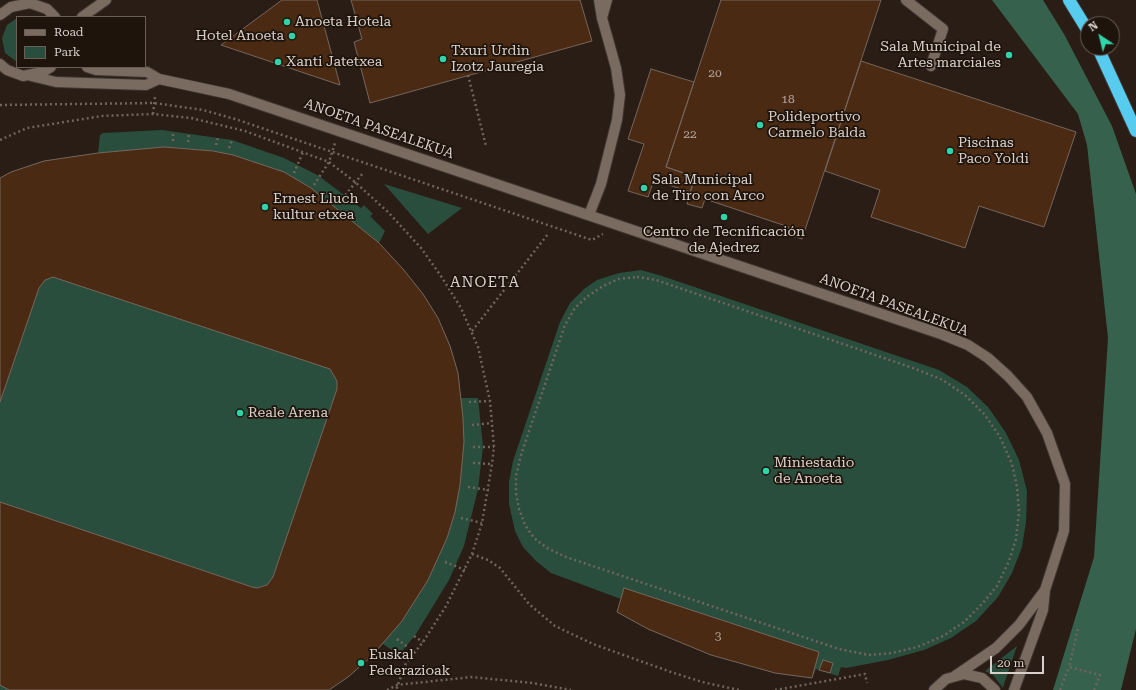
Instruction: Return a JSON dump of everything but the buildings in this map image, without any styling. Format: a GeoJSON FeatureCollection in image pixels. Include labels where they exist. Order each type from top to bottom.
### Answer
{"type":"FeatureCollection","features":[{"type":"Feature","properties":{"kind":"highway"},"geometry":{"type":"LineString","coordinates":[[1069,0],[1080,18]]}},
{"type":"Feature","properties":{"kind":"highway"},"geometry":{"type":"LineString","coordinates":[[1102,56],[1136,131]]}},
{"type":"Feature","properties":{"kind":"street"},"geometry":{"type":"LineString","coordinates":[[38,5],[49,0]]}},
{"type":"Feature","properties":{"kind":"street"},"geometry":{"type":"LineString","coordinates":[[83,16],[106,0]]}},
{"type":"Feature","properties":{"kind":"street"},"geometry":{"type":"LineString","coordinates":[[589,215],[601,184],[617,120],[620,95],[616,68],[602,18],[599,0]]}},
{"type":"Feature","properties":{"kind":"street"},"geometry":{"type":"LineString","coordinates":[[602,18],[607,0]]}},
{"type":"Feature","properties":{"kind":"street"},"geometry":{"type":"LineString","coordinates":[[906,0],[943,29],[930,66]]}},
{"type":"Feature","properties":{"kind":"street"},"geometry":{"type":"LineString","coordinates":[[0,15],[20,2],[38,5],[47,9],[54,16]]}},
{"type":"Feature","properties":{"kind":"street"},"geometry":{"type":"LineString","coordinates":[[32,76],[49,68]]}},
{"type":"Feature","properties":{"kind":"street","name":"ANOETA PASEALEKUA"},"geometry":{"type":"LineString","coordinates":[[90,68],[96,70],[147,72],[158,79],[229,94],[941,334],[968,345],[999,367],[1027,397],[1035,409],[1052,445],[1065,484],[1064,531],[1045,590],[1043,610],[1014,690]]}},
{"type":"Feature","properties":{"kind":"street","name":"ANOETA PASEALEKUA"},"geometry":{"type":"LineString","coordinates":[[2,69],[19,75],[32,76],[56,82],[146,85],[158,79]]}},
{"type":"Feature","properties":{"kind":"street","name":"ANOETA PASEALEKUA"},"geometry":{"type":"LineString","coordinates":[[934,690],[946,679],[955,676],[985,656],[1006,639],[1045,590]]}},
{"type":"Feature","properties":{"kind":"street"},"geometry":{"type":"LineString","coordinates":[[955,676],[974,675],[982,678],[996,690]]}},
{"type":"Feature","properties":{"kind":"path"},"geometry":{"type":"LineString","coordinates":[[468,75],[486,146]]}},
{"type":"Feature","properties":{"kind":"path"},"geometry":{"type":"LineString","coordinates":[[153,114],[156,91]]}},
{"type":"Feature","properties":{"kind":"path"},"geometry":{"type":"LineString","coordinates":[[0,106],[154,103],[209,112],[592,240],[622,226]]}},
{"type":"Feature","properties":{"kind":"path"},"geometry":{"type":"LineString","coordinates":[[0,140],[35,127],[102,116],[153,114],[191,118],[228,127],[268,139],[329,162],[355,182],[390,213],[421,248],[461,308],[472,331],[484,368],[490,401],[494,447],[489,490],[482,523],[472,554],[446,606],[406,663],[396,690]]}},
{"type":"Feature","properties":{"kind":"path"},"geometry":{"type":"LineString","coordinates":[[173,141],[174,131]]}},
{"type":"Feature","properties":{"kind":"path"},"geometry":{"type":"LineString","coordinates":[[188,142],[189,133]]}},
{"type":"Feature","properties":{"kind":"path"},"geometry":{"type":"LineString","coordinates":[[216,145],[218,137]]}},
{"type":"Feature","properties":{"kind":"path"},"geometry":{"type":"LineString","coordinates":[[314,185],[329,162],[337,139]]}},
{"type":"Feature","properties":{"kind":"path"},"geometry":{"type":"LineString","coordinates":[[229,148],[232,140]]}},
{"type":"Feature","properties":{"kind":"path"},"geometry":{"type":"LineString","coordinates":[[294,173],[303,152]]}},
{"type":"Feature","properties":{"kind":"path"},"geometry":{"type":"LineString","coordinates":[[339,203],[363,173]]}},
{"type":"Feature","properties":{"kind":"path"},"geometry":{"type":"LineString","coordinates":[[472,331],[548,234]]}},
{"type":"Feature","properties":{"kind":"path"},"geometry":{"type":"LineString","coordinates":[[637,277],[656,280],[914,368],[943,380],[966,396],[985,415],[993,426],[1012,464],[1017,487],[1019,512],[1016,539],[1009,561],[997,586],[964,622],[943,636],[917,647],[892,653],[869,655],[838,649],[566,557],[547,548],[534,538],[525,525],[516,493],[516,476],[521,455],[565,325],[576,308],[588,296],[603,286],[619,280],[637,277]]}},
{"type":"Feature","properties":{"kind":"path"},"geometry":{"type":"LineString","coordinates":[[469,402],[490,401]]}},
{"type":"Feature","properties":{"kind":"path"},"geometry":{"type":"LineString","coordinates":[[472,425],[492,423]]}},
{"type":"Feature","properties":{"kind":"path"},"geometry":{"type":"LineString","coordinates":[[473,447],[494,447]]}},
{"type":"Feature","properties":{"kind":"path"},"geometry":{"type":"LineString","coordinates":[[473,463],[492,464]]}},
{"type":"Feature","properties":{"kind":"path"},"geometry":{"type":"LineString","coordinates":[[468,487],[489,490]]}},
{"type":"Feature","properties":{"kind":"path"},"geometry":{"type":"LineString","coordinates":[[461,518],[482,523]]}},
{"type":"Feature","properties":{"kind":"path"},"geometry":{"type":"LineString","coordinates":[[472,554],[488,560],[500,568],[529,604],[555,626],[593,644],[671,672],[702,682],[739,690]]}},
{"type":"Feature","properties":{"kind":"path"},"geometry":{"type":"LineString","coordinates":[[445,562],[465,570]]}},
{"type":"Feature","properties":{"kind":"path"},"geometry":{"type":"LineString","coordinates":[[1060,690],[1069,667],[1078,629]]}},
{"type":"Feature","properties":{"kind":"path"},"geometry":{"type":"LineString","coordinates":[[414,636],[422,642]]}},
{"type":"Feature","properties":{"kind":"path"},"geometry":{"type":"LineString","coordinates":[[397,639],[414,652]]}},
{"type":"Feature","properties":{"kind":"path"},"geometry":{"type":"LineString","coordinates":[[1069,667],[1100,674],[1094,690]]}},
{"type":"Feature","properties":{"kind":"path"},"geometry":{"type":"LineString","coordinates":[[776,690],[865,674],[867,683]]}},
{"type":"Feature","properties":{"kind":"path"},"geometry":{"type":"LineString","coordinates":[[387,690],[397,685],[471,677],[532,683],[571,690]]}},
{"type":"Feature","properties":{"kind":"green space"},"geometry":{"type":"Polygon","coordinates":[[[992,0],[1043,0],[1064,34],[1112,126],[1136,194],[1136,629],[1121,690],[1053,690],[1094,557],[1108,338],[1087,145],[1078,114],[992,0]]]}},
{"type":"Feature","properties":{"kind":"green space"},"geometry":{"type":"Polygon","coordinates":[[[16,19],[16,61],[5,53],[2,38],[7,25],[16,19]]]}},
{"type":"Feature","properties":{"kind":"green space","name":"Reale Arena"},"geometry":{"type":"Polygon","coordinates":[[[162,130],[232,140],[284,158],[319,176],[361,208],[364,205],[373,214],[370,216],[385,231],[379,243],[423,294],[438,318],[450,346],[458,373],[461,398],[478,398],[483,447],[478,489],[464,546],[449,580],[416,634],[399,655],[383,644],[348,677],[329,690],[0,690],[0,178],[11,172],[44,161],[98,153],[100,135],[103,133],[162,130]]]}},
{"type":"Feature","properties":{"kind":"green space"},"geometry":{"type":"Polygon","coordinates":[[[384,184],[462,208],[428,234],[384,184]]]}},
{"type":"Feature","properties":{"kind":"green space","name":"Miniestadio de Anoeta"},"geometry":{"type":"Polygon","coordinates":[[[641,270],[939,370],[967,387],[988,407],[1006,433],[1019,460],[1027,491],[1026,522],[1022,547],[1012,573],[998,597],[976,621],[951,638],[924,650],[888,660],[846,668],[841,667],[838,676],[816,669],[812,678],[775,673],[711,655],[648,629],[617,612],[621,599],[551,573],[536,561],[523,547],[515,531],[509,504],[509,482],[513,461],[560,322],[570,303],[584,289],[597,280],[619,273],[641,270]]]}},
{"type":"Feature","properties":{"kind":"green space"},"geometry":{"type":"Polygon","coordinates":[[[1017,646],[1003,688],[993,675],[985,671],[1017,646]]]}},
{"type":"Feature","properties":{"kind":"place","name":"Anoeta Hotela"},"geometry":{"type":"Point","coordinates":[287,22]}},
{"type":"Feature","properties":{"kind":"place","name":"Hotel Anoeta"},"geometry":{"type":"Point","coordinates":[292,36]}},
{"type":"Feature","properties":{"kind":"place","name":"Sala Municipal de Artes marciales"},"geometry":{"type":"Point","coordinates":[1009,55]}},
{"type":"Feature","properties":{"kind":"place","name":"Txuri Urdin Izotz Jauregia"},"geometry":{"type":"Point","coordinates":[443,59]}},
{"type":"Feature","properties":{"kind":"place","name":"Xanti Jatetxea"},"geometry":{"type":"Point","coordinates":[278,62]}},
{"type":"Feature","properties":{"kind":"place","name":"Polideportivo Carmelo Balda"},"geometry":{"type":"Point","coordinates":[760,125]}},
{"type":"Feature","properties":{"kind":"place","name":"Piscinas Paco Yoldi"},"geometry":{"type":"Point","coordinates":[950,151]}},
{"type":"Feature","properties":{"kind":"place","name":"Sala Municipal de Tiro con Arco"},"geometry":{"type":"Point","coordinates":[644,188]}},
{"type":"Feature","properties":{"kind":"place","name":"Ernest Lluch kultur etxea"},"geometry":{"type":"Point","coordinates":[265,207]}},
{"type":"Feature","properties":{"kind":"place","name":"Centro de Tecnificación de Ajedrez"},"geometry":{"type":"Point","coordinates":[724,217]}},
{"type":"Feature","properties":{"kind":"place","name":"Reale Arena"},"geometry":{"type":"Point","coordinates":[240,413]}},
{"type":"Feature","properties":{"kind":"place","name":"Miniestadio de Anoeta"},"geometry":{"type":"Point","coordinates":[766,471]}},
{"type":"Feature","properties":{"kind":"place","name":"Euskal Federazioak"},"geometry":{"type":"Point","coordinates":[361,663]}},
{"type":"Feature","properties":{"kind":"district","name":"ANOETA"},"geometry":{"type":"Point","coordinates":[485,283]}}]}
